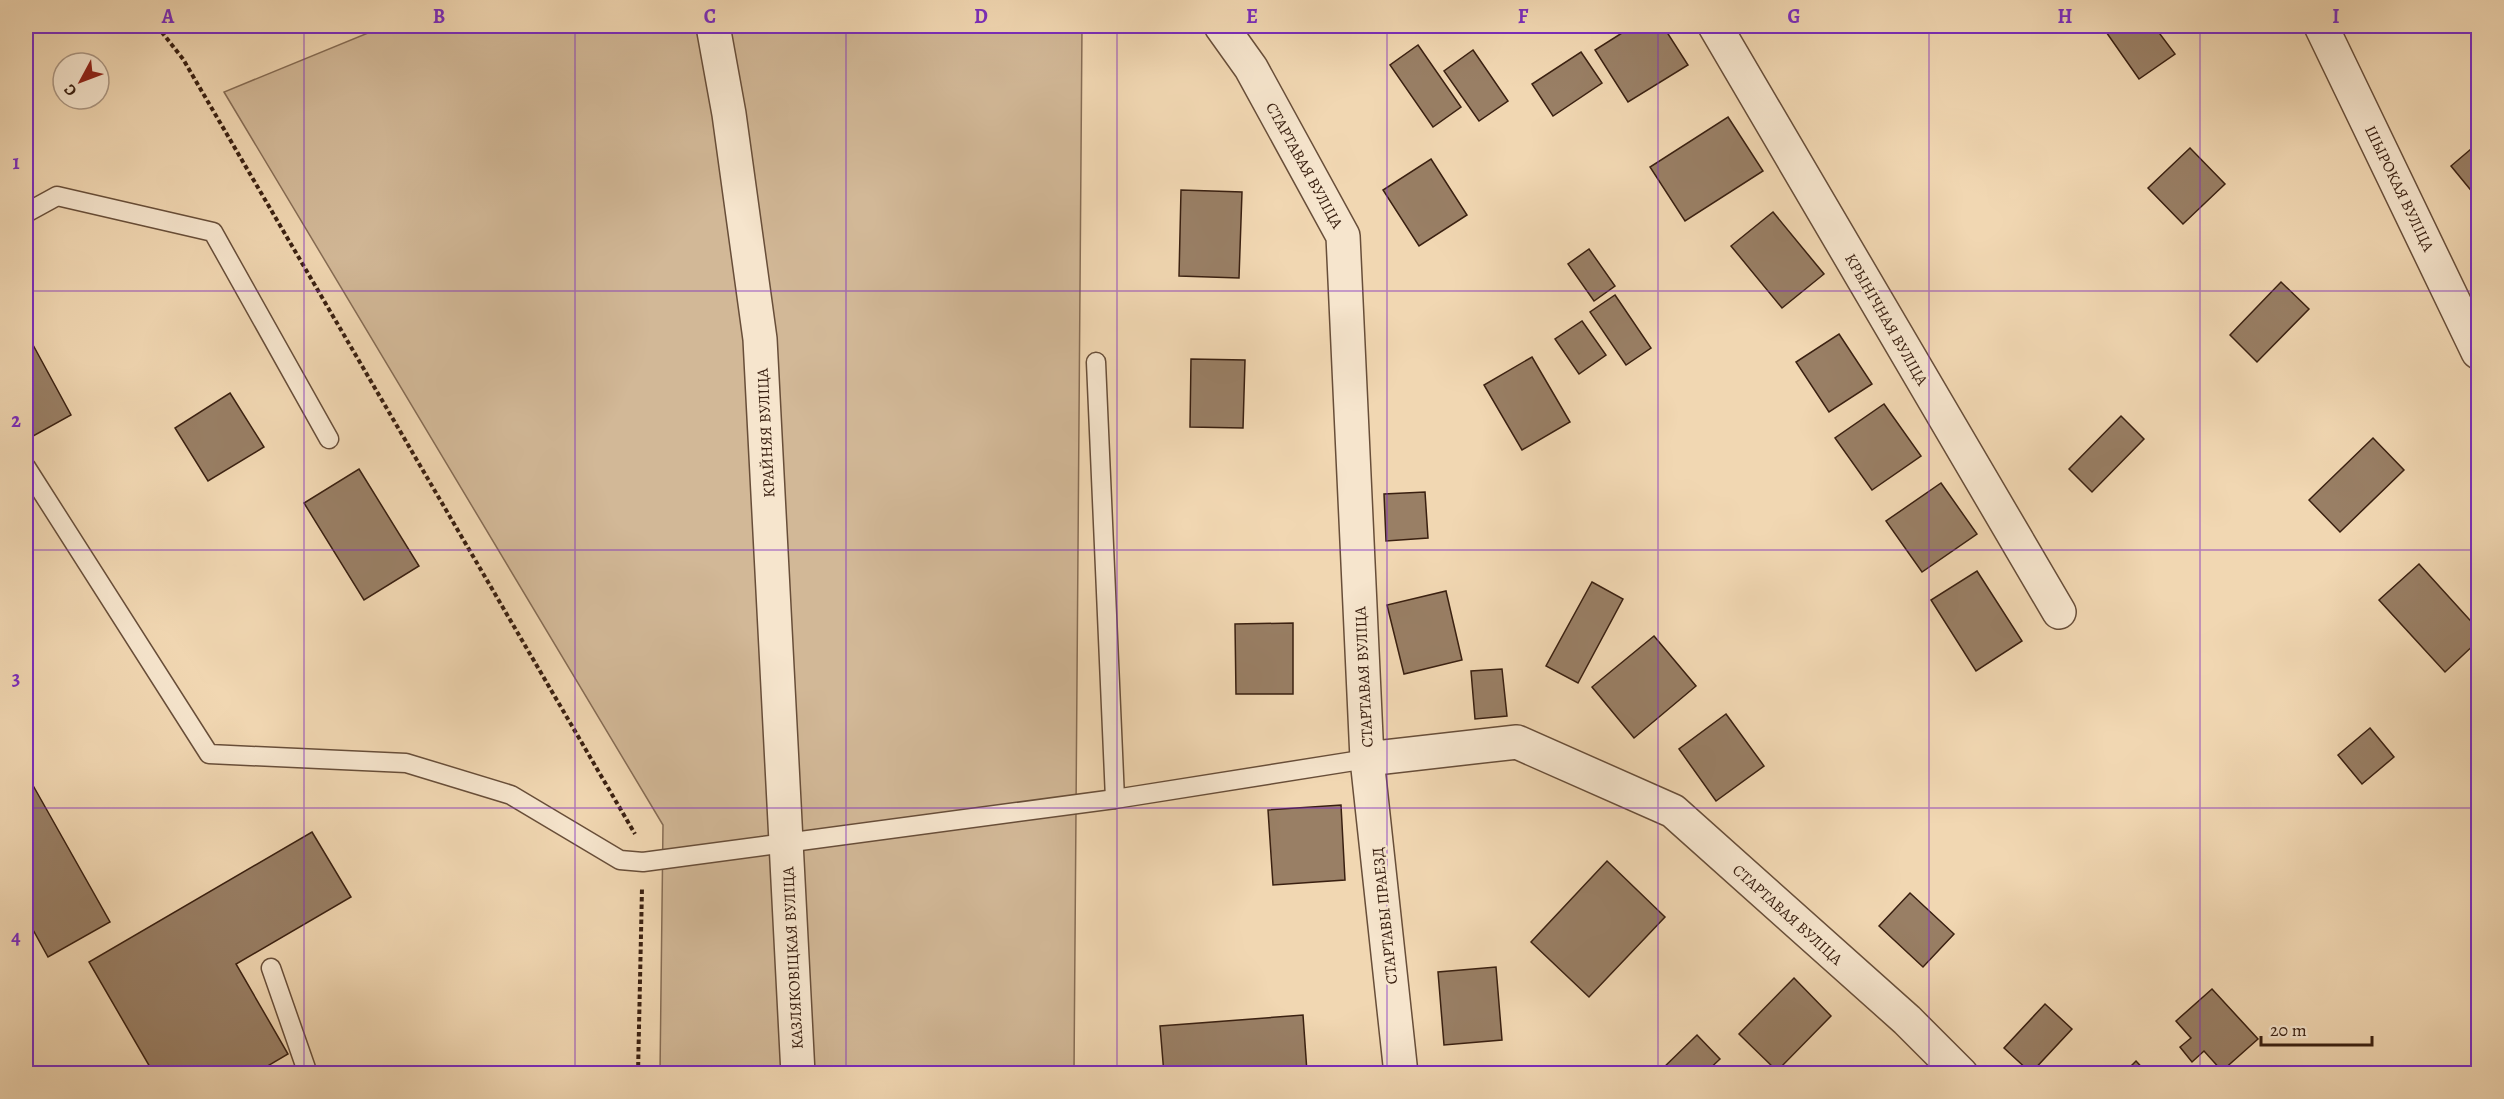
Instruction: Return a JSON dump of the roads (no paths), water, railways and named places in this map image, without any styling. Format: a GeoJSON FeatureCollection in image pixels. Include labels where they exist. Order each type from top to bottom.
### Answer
{"type":"FeatureCollection","features":[{"type":"Feature","properties":{"kind":"street","name":"КРАЙНЯЯ ВУЛІЦА"},"geometry":{"type":"LineString","coordinates":[[713,26],[729,114],[760,339],[786,843]]}},
{"type":"Feature","properties":{"kind":"street","name":"СТАРТАВАЯ ВУЛІЦА"},"geometry":{"type":"LineString","coordinates":[[1221,26],[1251,68],[1343,236],[1367,759],[1517,742],[1673,811],[1907,1020],[1961,1074]]}},
{"type":"Feature","properties":{"kind":"street","name":"КРЫНІЧНАЯ ВУЛІЦА"},"geometry":{"type":"LineString","coordinates":[[1715,26],[2059,612]]}},
{"type":"Feature","properties":{"kind":"street","name":"ШЫРОКАЯ ВУЛІЦА"},"geometry":{"type":"LineString","coordinates":[[2321,26],[2478,352]]}},
{"type":"Feature","properties":{"kind":"street","name":"СТАРТАВЫ ПРАЕЗД"},"geometry":{"type":"LineString","coordinates":[[1367,759],[1401,1074]]}},
{"type":"Feature","properties":{"kind":"street","name":"КАЗЛЯКОВІЦКАЯ ВУЛІЦА"},"geometry":{"type":"LineString","coordinates":[[786,843],[798,1074]]}},
{"type":"Feature","properties":{"kind":"lane"},"geometry":{"type":"LineString","coordinates":[[26,213],[57,195],[213,232],[329,439]]}},
{"type":"Feature","properties":{"kind":"lane"},"geometry":{"type":"LineString","coordinates":[[1096,362],[1115,798]]}},
{"type":"Feature","properties":{"kind":"lane"},"geometry":{"type":"LineString","coordinates":[[26,467],[209,754],[406,763],[511,795],[620,860],[643,862],[786,843],[1115,798],[1367,759]]}},
{"type":"Feature","properties":{"kind":"lane"},"geometry":{"type":"LineString","coordinates":[[271,968],[308,1074]]}}]}
